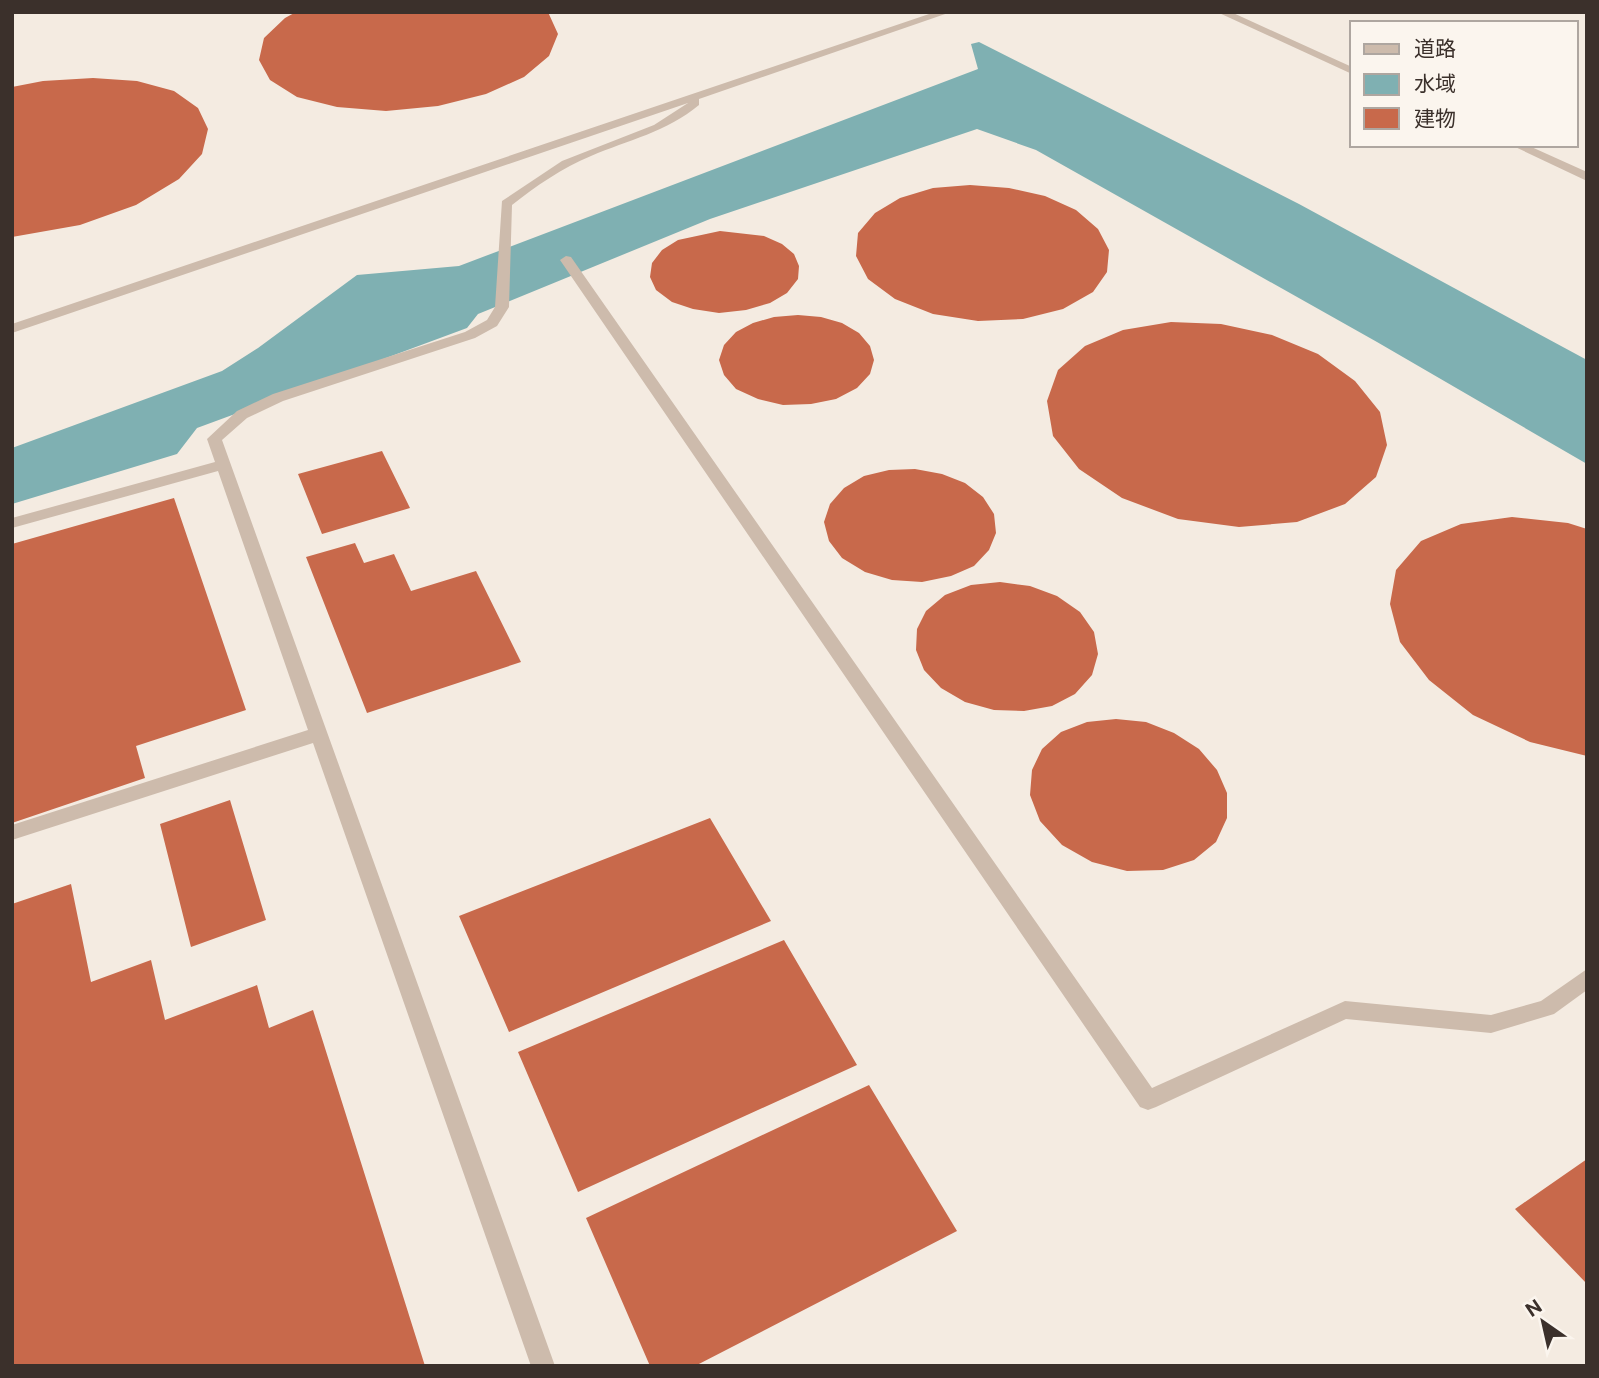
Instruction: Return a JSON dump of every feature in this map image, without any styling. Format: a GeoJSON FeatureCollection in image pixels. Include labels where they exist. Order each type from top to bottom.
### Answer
{"type":"FeatureCollection","features":[{"type":"Feature","properties":{"kind":"street"},"geometry":{"type":"LineString","coordinates":[[12,329],[946,12]]}},
{"type":"Feature","properties":{"kind":"street"},"geometry":{"type":"LineString","coordinates":[[1222,12],[1350,70]]}},
{"type":"Feature","properties":{"kind":"street"},"geometry":{"type":"LineString","coordinates":[[543,1366],[214,439],[224,427],[248,411],[281,397],[470,335],[492,323],[502,307],[506,204],[524,188],[586,154],[665,123],[688,110],[695,103],[693,98]]}},
{"type":"Feature","properties":{"kind":"street"},"geometry":{"type":"LineString","coordinates":[[1521,147],[1587,177]]}},
{"type":"Feature","properties":{"kind":"street"},"geometry":{"type":"LineString","coordinates":[[566,260],[1148,1100],[1345,1010],[1492,1024],[1547,1008],[1587,978]]}},
{"type":"Feature","properties":{"kind":"street"},"geometry":{"type":"LineString","coordinates":[[12,523],[223,465]]}},
{"type":"Feature","properties":{"kind":"street"},"geometry":{"type":"LineString","coordinates":[[12,833],[318,734]]}},
{"type":"Feature","properties":{"kind":"water"},"geometry":{"type":"Polygon","coordinates":[[[979,42],[1299,204],[1587,360],[1587,464],[1036,150],[977,129],[710,219],[478,314],[467,328],[197,428],[177,454],[12,504],[12,448],[222,371],[258,348],[357,275],[459,266],[978,69],[971,44],[979,42]]]}},
{"type":"Feature","properties":{"kind":"building"},"geometry":{"type":"Polygon","coordinates":[[[296,12],[548,12],[558,34],[549,56],[524,77],[486,94],[438,106],[386,111],[337,107],[297,97],[270,80],[259,60],[264,38],[285,18],[296,12]]]}},
{"type":"Feature","properties":{"kind":"building"},"geometry":{"type":"Polygon","coordinates":[[[93,78],[137,81],[174,91],[198,108],[208,129],[202,154],[179,179],[136,205],[80,225],[12,237],[12,87],[43,81],[93,78]]]}},
{"type":"Feature","properties":{"kind":"building"},"geometry":{"type":"Polygon","coordinates":[[[970,185],[1009,188],[1045,196],[1076,210],[1098,229],[1109,250],[1107,272],[1093,292],[1063,309],[1023,319],[978,321],[933,314],[895,299],[868,279],[856,256],[858,233],[875,213],[900,198],[933,188],[970,185]]]}},
{"type":"Feature","properties":{"kind":"building"},"geometry":{"type":"Polygon","coordinates":[[[720,231],[764,236],[782,244],[794,254],[799,266],[798,279],[787,293],[770,303],[746,310],[719,313],[672,302],[656,290],[650,277],[652,263],[662,250],[678,240],[720,231]]]}},
{"type":"Feature","properties":{"kind":"building"},"geometry":{"type":"Polygon","coordinates":[[[774,317],[821,317],[842,323],[859,333],[870,346],[874,360],[870,374],[857,388],[836,399],[811,404],[783,405],[758,399],[736,389],[724,375],[719,360],[724,345],[736,332],[753,323],[774,317]]]}},
{"type":"Feature","properties":{"kind":"building"},"geometry":{"type":"Polygon","coordinates":[[[1171,322],[1221,324],[1272,335],[1318,354],[1355,381],[1380,412],[1387,445],[1376,477],[1345,504],[1297,522],[1239,527],[1178,519],[1122,498],[1079,469],[1053,436],[1047,401],[1058,370],[1085,346],[1123,330],[1171,322]]]}},
{"type":"Feature","properties":{"kind":"building"},"geometry":{"type":"Polygon","coordinates":[[[382,451],[410,508],[322,534],[298,474],[382,451]]]}},
{"type":"Feature","properties":{"kind":"building"},"geometry":{"type":"Polygon","coordinates":[[[915,469],[942,474],[965,483],[983,497],[994,514],[996,533],[989,550],[974,566],[951,576],[922,582],[892,580],[865,572],[842,558],[829,541],[824,522],[830,504],[844,488],[864,476],[889,470],[915,469]]]}},
{"type":"Feature","properties":{"kind":"building"},"geometry":{"type":"Polygon","coordinates":[[[174,498],[246,710],[136,746],[145,778],[12,823],[12,544],[174,498]]]}},
{"type":"Feature","properties":{"kind":"building"},"geometry":{"type":"Polygon","coordinates":[[[1512,517],[1568,523],[1587,529],[1587,756],[1530,742],[1473,715],[1429,680],[1400,642],[1390,604],[1396,570],[1421,541],[1461,524],[1512,517]]]}},
{"type":"Feature","properties":{"kind":"building"},"geometry":{"type":"Polygon","coordinates":[[[355,543],[364,563],[394,554],[411,591],[476,571],[521,662],[367,713],[306,557],[355,543]]]}},
{"type":"Feature","properties":{"kind":"building"},"geometry":{"type":"Polygon","coordinates":[[[1000,582],[1030,586],[1057,596],[1080,612],[1094,632],[1098,654],[1092,675],[1075,694],[1052,706],[1024,711],[994,710],[965,702],[941,688],[924,670],[916,650],[917,629],[926,611],[945,595],[971,585],[1000,582]]]}},
{"type":"Feature","properties":{"kind":"building"},"geometry":{"type":"Polygon","coordinates":[[[1116,719],[1146,722],[1174,733],[1199,749],[1217,770],[1227,793],[1227,818],[1216,842],[1194,860],[1163,870],[1127,871],[1092,862],[1062,845],[1040,821],[1030,795],[1032,770],[1042,749],[1061,732],[1087,722],[1116,719]]]}},
{"type":"Feature","properties":{"kind":"building"},"geometry":{"type":"Polygon","coordinates":[[[230,800],[266,920],[191,947],[160,824],[230,800]]]}},
{"type":"Feature","properties":{"kind":"building"},"geometry":{"type":"Polygon","coordinates":[[[710,818],[771,921],[509,1032],[459,916],[710,818]]]}},
{"type":"Feature","properties":{"kind":"building"},"geometry":{"type":"Polygon","coordinates":[[[71,884],[91,982],[151,960],[165,1020],[257,985],[269,1028],[313,1010],[425,1366],[12,1366],[12,904],[71,884]]]}},
{"type":"Feature","properties":{"kind":"building"},"geometry":{"type":"Polygon","coordinates":[[[784,940],[857,1065],[578,1192],[518,1052],[784,940]]]}},
{"type":"Feature","properties":{"kind":"building"},"geometry":{"type":"Polygon","coordinates":[[[869,1085],[957,1231],[695,1366],[650,1366],[586,1218],[869,1085]]]}},
{"type":"Feature","properties":{"kind":"building"},"geometry":{"type":"Polygon","coordinates":[[[1587,1159],[1587,1284],[1515,1209],[1587,1159]]]}}]}
